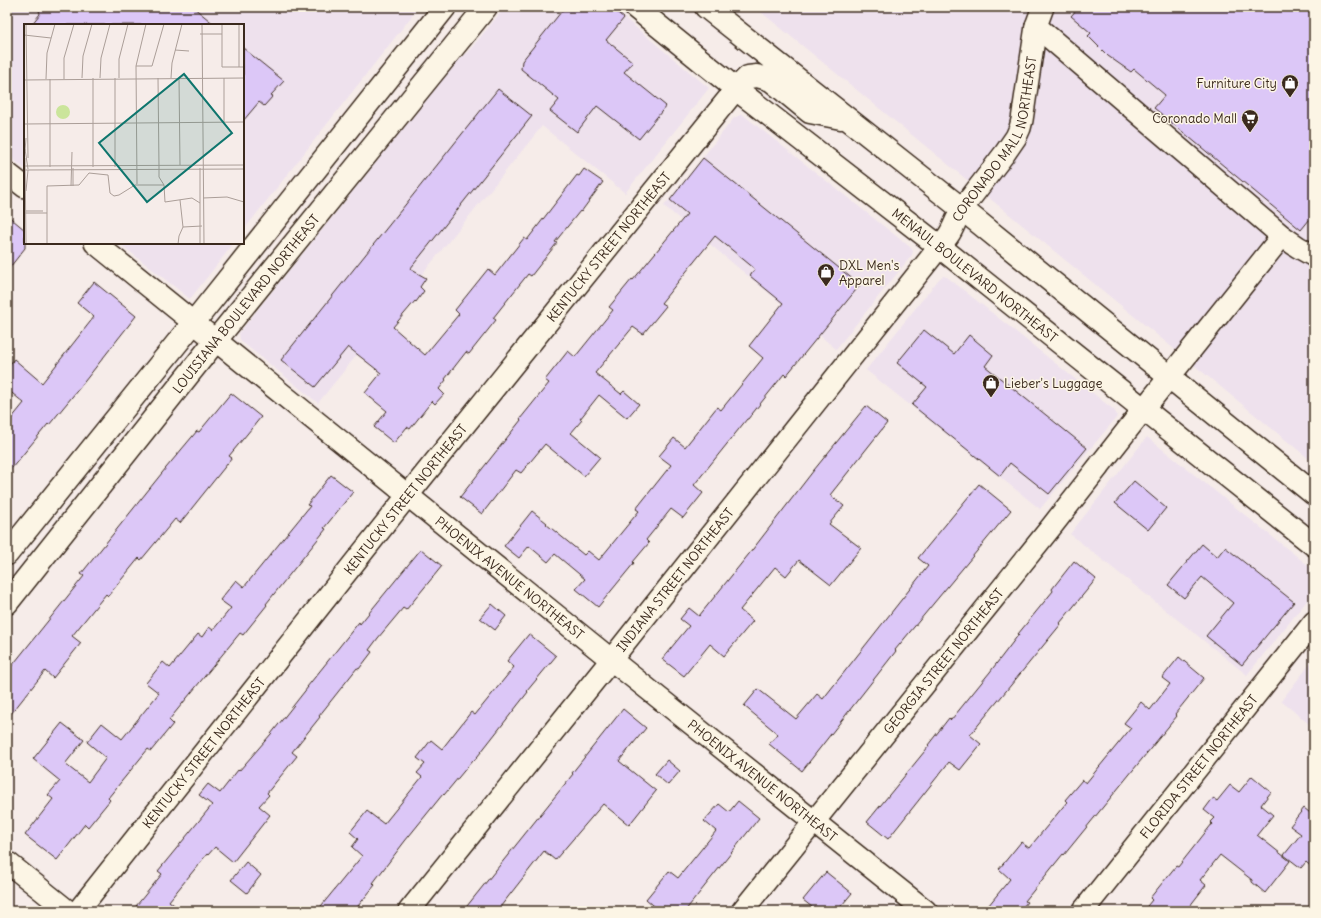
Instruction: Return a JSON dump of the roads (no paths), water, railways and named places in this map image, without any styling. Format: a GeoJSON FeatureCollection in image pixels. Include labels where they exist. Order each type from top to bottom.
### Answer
{"type":"FeatureCollection","features":[{"type":"Feature","properties":{"kind":"main road"},"geometry":{"type":"LineString","coordinates":[[7,554],[445,7]]}},
{"type":"Feature","properties":{"kind":"main road","name":"LOUISIANA BOULEVARD NORTHEAST"},"geometry":{"type":"LineString","coordinates":[[7,603],[216,340],[486,7]]}},
{"type":"Feature","properties":{"kind":"main road","name":"MENAUL BOULEVARD NORTHEAST"},"geometry":{"type":"LineString","coordinates":[[635,7],[736,89],[940,247],[1314,545]]}},
{"type":"Feature","properties":{"kind":"main road"},"geometry":{"type":"LineString","coordinates":[[706,7],[846,119],[962,209],[1314,494]]}},
{"type":"Feature","properties":{"kind":"main road"},"geometry":{"type":"LineString","coordinates":[[736,89],[748,77],[757,76],[771,80],[810,112],[846,119]]}},
{"type":"Feature","properties":{"kind":"street","name":"CORONADO MALL NORTHEAST"},"geometry":{"type":"LineString","coordinates":[[940,247],[953,228],[962,209],[1006,153],[1020,128],[1039,16]]}},
{"type":"Feature","properties":{"kind":"street"},"geometry":{"type":"LineString","coordinates":[[1039,16],[1282,236],[1298,248],[1314,256]]}},
{"type":"Feature","properties":{"kind":"street","name":"KENTUCKY STREET NORTHEAST"},"geometry":{"type":"LineString","coordinates":[[78,911],[408,496],[736,89]]}},
{"type":"Feature","properties":{"kind":"street"},"geometry":{"type":"LineString","coordinates":[[7,173],[24,186]]}},
{"type":"Feature","properties":{"kind":"street"},"geometry":{"type":"LineString","coordinates":[[1143,410],[1282,236]]}},
{"type":"Feature","properties":{"kind":"street","name":"PHOENIX AVENUE NORTHEAST"},"geometry":{"type":"LineString","coordinates":[[96,244],[611,660],[926,911]]}},
{"type":"Feature","properties":{"kind":"street","name":"INDIANA STREET NORTHEAST"},"geometry":{"type":"LineString","coordinates":[[409,911],[940,247]]}},
{"type":"Feature","properties":{"kind":"street","name":"GEORGIA STREET NORTHEAST"},"geometry":{"type":"LineString","coordinates":[[742,911],[1052,526],[1143,410]]}},
{"type":"Feature","properties":{"kind":"street","name":"FLORIDA STREET NORTHEAST"},"geometry":{"type":"LineString","coordinates":[[1083,911],[1314,622]]}},
{"type":"Feature","properties":{"kind":"street"},"geometry":{"type":"LineString","coordinates":[[7,862],[68,911]]}},
{"type":"Feature","properties":{"kind":"place","name":"Furniture City"},"geometry":{"type":"Point","coordinates":[1290,98]}},
{"type":"Feature","properties":{"kind":"place","name":"Coronado Mall"},"geometry":{"type":"Point","coordinates":[1250,133]}},
{"type":"Feature","properties":{"kind":"place","name":"DXL Men's Apparel"},"geometry":{"type":"Point","coordinates":[826,287]}},
{"type":"Feature","properties":{"kind":"place","name":"Lieber's Luggage"},"geometry":{"type":"Point","coordinates":[991,398]}}]}
